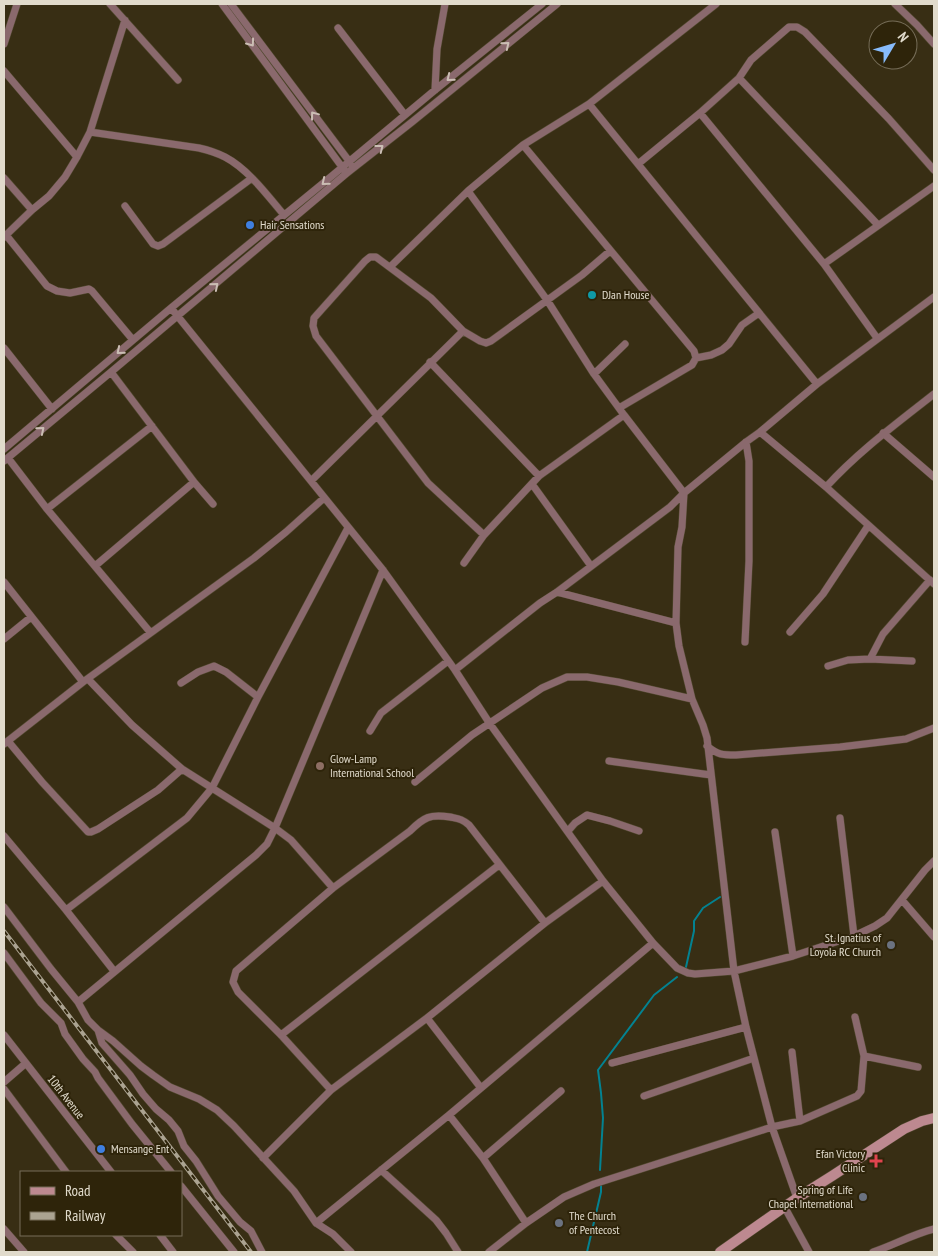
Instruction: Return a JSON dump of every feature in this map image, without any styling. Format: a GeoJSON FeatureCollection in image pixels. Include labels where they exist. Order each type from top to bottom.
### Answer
{"type":"FeatureCollection","features":[{"type":"Feature","properties":{"kind":"street"},"geometry":{"type":"LineString","coordinates":[[4,44],[17,4]]}},
{"type":"Feature","properties":{"kind":"street"},"geometry":{"type":"LineString","coordinates":[[110,4],[178,80]]}},
{"type":"Feature","properties":{"kind":"street"},"geometry":{"type":"LineString","coordinates":[[222,4],[345,170]]}},
{"type":"Feature","properties":{"kind":"street"},"geometry":{"type":"LineString","coordinates":[[231,4],[352,165]]}},
{"type":"Feature","properties":{"kind":"street"},"geometry":{"type":"LineString","coordinates":[[435,90],[437,49],[445,4]]}},
{"type":"Feature","properties":{"kind":"street"},"geometry":{"type":"LineString","coordinates":[[352,165],[405,115],[542,4]]}},
{"type":"Feature","properties":{"kind":"street"},"geometry":{"type":"LineString","coordinates":[[4,449],[170,308],[284,215],[412,122],[557,4]]}},
{"type":"Feature","properties":{"kind":"street"},"geometry":{"type":"LineString","coordinates":[[390,268],[468,191],[523,146],[589,104],[716,4]]}},
{"type":"Feature","properties":{"kind":"street"},"geometry":{"type":"LineString","coordinates":[[895,4],[934,44]]}},
{"type":"Feature","properties":{"kind":"street"},"geometry":{"type":"LineString","coordinates":[[125,20],[90,132],[77,157],[65,177],[50,196],[5,236],[47,286],[57,292],[70,293],[85,289],[92,291],[132,340]]}},
{"type":"Feature","properties":{"kind":"street"},"geometry":{"type":"LineString","coordinates":[[638,164],[739,78],[751,60],[783,32],[789,27],[797,27],[803,30],[889,119],[934,170]]}},
{"type":"Feature","properties":{"kind":"street"},"geometry":{"type":"LineString","coordinates":[[338,28],[405,115]]}},
{"type":"Feature","properties":{"kind":"street"},"geometry":{"type":"LineString","coordinates":[[4,71],[77,157]]}},
{"type":"Feature","properties":{"kind":"street"},"geometry":{"type":"LineString","coordinates":[[739,78],[878,225]]}},
{"type":"Feature","properties":{"kind":"street"},"geometry":{"type":"LineString","coordinates":[[589,104],[817,384]]}},
{"type":"Feature","properties":{"kind":"street"},"geometry":{"type":"LineString","coordinates":[[700,112],[824,264],[877,338]]}},
{"type":"Feature","properties":{"kind":"street"},"geometry":{"type":"LineString","coordinates":[[90,132],[199,148],[214,152],[227,158],[252,178],[284,215]]}},
{"type":"Feature","properties":{"kind":"street"},"geometry":{"type":"LineString","coordinates":[[523,146],[694,351],[696,358],[692,365],[619,408]]}},
{"type":"Feature","properties":{"kind":"street"},"geometry":{"type":"LineString","coordinates":[[150,632],[6,459],[177,317],[345,170]]}},
{"type":"Feature","properties":{"kind":"street"},"geometry":{"type":"LineString","coordinates":[[4,178],[32,210]]}},
{"type":"Feature","properties":{"kind":"street"},"geometry":{"type":"LineString","coordinates":[[125,206],[154,244],[158,246],[252,178]]}},
{"type":"Feature","properties":{"kind":"street"},"geometry":{"type":"LineString","coordinates":[[824,264],[934,186]]}},
{"type":"Feature","properties":{"kind":"street"},"geometry":{"type":"LineString","coordinates":[[468,191],[547,300],[594,374],[684,493],[682,527],[678,547],[676,623],[679,646],[692,699],[703,725],[706,738],[734,971],[746,1027],[772,1127],[797,1198]]}},
{"type":"Feature","properties":{"kind":"street"},"geometry":{"type":"LineString","coordinates":[[484,534],[428,483],[316,336],[313,326],[314,318],[365,261],[370,257],[376,257],[431,298],[463,331],[486,343],[582,275],[610,251]]}},
{"type":"Feature","properties":{"kind":"street"},"geometry":{"type":"LineString","coordinates":[[455,670],[540,603],[670,507],[684,493],[817,384],[934,297]]}},
{"type":"Feature","properties":{"kind":"street"},"geometry":{"type":"LineString","coordinates":[[170,308],[383,570],[455,670],[490,724],[604,881],[653,943],[677,968],[695,974],[734,971],[793,956],[854,936],[887,918],[934,861]]}},
{"type":"Feature","properties":{"kind":"street"},"geometry":{"type":"LineString","coordinates":[[696,358],[711,355],[722,350],[735,337],[742,325],[759,313]]}},
{"type":"Feature","properties":{"kind":"street"},"geometry":{"type":"LineString","coordinates":[[311,481],[463,331]]}},
{"type":"Feature","properties":{"kind":"street"},"geometry":{"type":"LineString","coordinates":[[594,374],[625,344]]}},
{"type":"Feature","properties":{"kind":"street"},"geometry":{"type":"LineString","coordinates":[[4,348],[52,409]]}},
{"type":"Feature","properties":{"kind":"street"},"geometry":{"type":"LineString","coordinates":[[430,362],[539,476]]}},
{"type":"Feature","properties":{"kind":"street"},"geometry":{"type":"LineString","coordinates":[[111,372],[194,482],[213,504]]}},
{"type":"Feature","properties":{"kind":"street"},"geometry":{"type":"LineString","coordinates":[[826,487],[857,455],[934,394]]}},
{"type":"Feature","properties":{"kind":"street"},"geometry":{"type":"LineString","coordinates":[[464,563],[484,534],[539,476],[624,415]]}},
{"type":"Feature","properties":{"kind":"street"},"geometry":{"type":"LineString","coordinates":[[47,508],[152,426]]}},
{"type":"Feature","properties":{"kind":"street"},"geometry":{"type":"LineString","coordinates":[[760,432],[826,487],[932,582],[883,634],[870,659]]}},
{"type":"Feature","properties":{"kind":"street"},"geometry":{"type":"LineString","coordinates":[[883,433],[934,478]]}},
{"type":"Feature","properties":{"kind":"street"},"geometry":{"type":"LineString","coordinates":[[745,642],[749,560],[749,461],[746,442]]}},
{"type":"Feature","properties":{"kind":"street"},"geometry":{"type":"LineString","coordinates":[[95,566],[194,482]]}},
{"type":"Feature","properties":{"kind":"street"},"geometry":{"type":"LineString","coordinates":[[532,484],[591,566]]}},
{"type":"Feature","properties":{"kind":"street"},"geometry":{"type":"LineString","coordinates":[[182,769],[158,790],[98,829],[88,832],[6,742],[85,680],[254,558],[324,498]]}},
{"type":"Feature","properties":{"kind":"street"},"geometry":{"type":"LineString","coordinates":[[790,632],[823,594],[868,526]]}},
{"type":"Feature","properties":{"kind":"street"},"geometry":{"type":"LineString","coordinates":[[66,910],[187,818],[212,788],[348,528]]}},
{"type":"Feature","properties":{"kind":"street"},"geometry":{"type":"LineString","coordinates":[[78,1002],[267,844],[383,570]]}},
{"type":"Feature","properties":{"kind":"street"},"geometry":{"type":"LineString","coordinates":[[4,582],[85,680],[132,725],[182,769],[291,840],[333,888]]}},
{"type":"Feature","properties":{"kind":"street"},"geometry":{"type":"LineString","coordinates":[[557,592],[676,623]]}},
{"type":"Feature","properties":{"kind":"street"},"geometry":{"type":"LineString","coordinates":[[4,639],[31,617]]}},
{"type":"Feature","properties":{"kind":"street"},"geometry":{"type":"LineString","coordinates":[[828,666],[848,660],[912,661]]}},
{"type":"Feature","properties":{"kind":"street"},"geometry":{"type":"LineString","coordinates":[[370,731],[381,713],[448,661]]}},
{"type":"Feature","properties":{"kind":"street"},"geometry":{"type":"LineString","coordinates":[[181,683],[198,672],[214,666],[226,672],[258,697]]}},
{"type":"Feature","properties":{"kind":"street"},"geometry":{"type":"LineString","coordinates":[[415,782],[472,736],[542,688],[567,677],[586,677],[618,682],[692,699]]}},
{"type":"Feature","properties":{"kind":"street"},"geometry":{"type":"LineString","coordinates":[[707,746],[722,755],[840,747],[906,739],[934,728]]}},
{"type":"Feature","properties":{"kind":"street"},"geometry":{"type":"LineString","coordinates":[[609,761],[711,775]]}},
{"type":"Feature","properties":{"kind":"street"},"geometry":{"type":"LineString","coordinates":[[331,1090],[281,1035],[238,992],[233,982],[236,972],[333,888],[421,821],[437,815],[463,820],[545,923]]}},
{"type":"Feature","properties":{"kind":"street"},"geometry":{"type":"LineString","coordinates":[[568,831],[575,822],[587,815],[638,831]]}},
{"type":"Feature","properties":{"kind":"street"},"geometry":{"type":"LineString","coordinates":[[840,818],[854,936]]}},
{"type":"Feature","properties":{"kind":"street"},"geometry":{"type":"LineString","coordinates":[[775,832],[793,956]]}},
{"type":"Feature","properties":{"kind":"street"},"geometry":{"type":"LineString","coordinates":[[4,836],[114,971]]}},
{"type":"Feature","properties":{"kind":"street"},"geometry":{"type":"LineString","coordinates":[[281,1035],[499,865]]}},
{"type":"Feature","properties":{"kind":"street"},"geometry":{"type":"LineString","coordinates":[[263,1158],[331,1090],[427,1018],[545,923],[604,881]]}},
{"type":"Feature","properties":{"kind":"street"},"geometry":{"type":"LineString","coordinates":[[902,900],[934,937]]}},
{"type":"Feature","properties":{"kind":"street"},"geometry":{"type":"LineString","coordinates":[[4,907],[78,1002],[88,1020],[98,1030],[153,1075],[217,1110],[294,1192],[316,1223],[333,1234],[352,1252]]}},
{"type":"Feature","properties":{"kind":"street"},"geometry":{"type":"LineString","coordinates":[[316,1223],[449,1115],[653,943]]}},
{"type":"Feature","properties":{"kind":"street"},"geometry":{"type":"LineString","coordinates":[[4,953],[41,1003],[60,1022],[65,1034],[83,1059],[170,1171]]}},
{"type":"Feature","properties":{"kind":"street"},"geometry":{"type":"LineString","coordinates":[[489,1252],[526,1223],[564,1197],[594,1184],[772,1127],[800,1121],[857,1096],[861,1091],[864,1056],[855,1017]]}},
{"type":"Feature","properties":{"kind":"street"},"geometry":{"type":"LineString","coordinates":[[427,1018],[481,1088]]}},
{"type":"Feature","properties":{"kind":"street"},"geometry":{"type":"LineString","coordinates":[[612,1063],[746,1027]]}},
{"type":"Feature","properties":{"kind":"street"},"geometry":{"type":"LineString","coordinates":[[98,1030],[102,1043],[130,1075],[143,1094],[178,1131],[184,1146],[218,1196],[240,1222],[251,1231],[262,1252]]}},
{"type":"Feature","properties":{"kind":"street","name":"10th Avenue"},"geometry":{"type":"LineString","coordinates":[[4,1035],[110,1171]]}},
{"type":"Feature","properties":{"kind":"street"},"geometry":{"type":"LineString","coordinates":[[792,1052],[800,1121]]}},
{"type":"Feature","properties":{"kind":"street"},"geometry":{"type":"LineString","coordinates":[[864,1056],[918,1067]]}},
{"type":"Feature","properties":{"kind":"street"},"geometry":{"type":"LineString","coordinates":[[644,1096],[754,1058]]}},
{"type":"Feature","properties":{"kind":"street"},"geometry":{"type":"LineString","coordinates":[[4,1082],[26,1063]]}},
{"type":"Feature","properties":{"kind":"street"},"geometry":{"type":"LineString","coordinates":[[4,1089],[65,1171]]}},
{"type":"Feature","properties":{"kind":"street"},"geometry":{"type":"LineString","coordinates":[[483,1158],[561,1091]]}},
{"type":"Feature","properties":{"kind":"street"},"geometry":{"type":"LineString","coordinates":[[449,1115],[483,1158],[526,1223]]}},
{"type":"Feature","properties":{"kind":"street"},"geometry":{"type":"LineString","coordinates":[[720,1252],[784,1206],[904,1129],[934,1118]]}},
{"type":"Feature","properties":{"kind":"street"},"geometry":{"type":"LineString","coordinates":[[381,1170],[436,1220],[458,1252]]}},
{"type":"Feature","properties":{"kind":"street"},"geometry":{"type":"LineString","coordinates":[[182,1187],[234,1252]]}},
{"type":"Feature","properties":{"kind":"street"},"geometry":{"type":"LineString","coordinates":[[784,1206],[808,1252]]}},
{"type":"Feature","properties":{"kind":"street"},"geometry":{"type":"LineString","coordinates":[[4,1229],[24,1252]]}},
{"type":"Feature","properties":{"kind":"street"},"geometry":{"type":"LineString","coordinates":[[873,1252],[934,1229]]}},
{"type":"Feature","properties":{"kind":"street"},"geometry":{"type":"LineString","coordinates":[[117,1236],[133,1252]]}},
{"type":"Feature","properties":{"kind":"street"},"geometry":{"type":"LineString","coordinates":[[161,1236],[173,1252]]}},
{"type":"Feature","properties":{"kind":"waterway"},"geometry":{"type":"LineString","coordinates":[[686,967],[694,931],[694,921],[703,908],[720,897]]}},
{"type":"Feature","properties":{"kind":"waterway"},"geometry":{"type":"LineString","coordinates":[[600,1170],[603,1118],[598,1070],[654,995],[677,977]]}},
{"type":"Feature","properties":{"kind":"waterway"},"geometry":{"type":"LineString","coordinates":[[587,1252],[601,1192],[601,1184]]}},
{"type":"Feature","properties":{"kind":"railway"},"geometry":{"type":"LineString","coordinates":[[4,931],[251,1252]]}},
{"type":"Feature","properties":{"kind":"place","name":"Hair Sensations"},"geometry":{"type":"Point","coordinates":[250,225]}},
{"type":"Feature","properties":{"kind":"place","name":"DJan House"},"geometry":{"type":"Point","coordinates":[592,295]}},
{"type":"Feature","properties":{"kind":"place","name":"Glow-Lamp International School"},"geometry":{"type":"Point","coordinates":[320,766]}},
{"type":"Feature","properties":{"kind":"place","name":"St. Ignatius of Loyola RC Church"},"geometry":{"type":"Point","coordinates":[891,945]}},
{"type":"Feature","properties":{"kind":"place","name":"Mensange Ent"},"geometry":{"type":"Point","coordinates":[101,1149]}},
{"type":"Feature","properties":{"kind":"place","name":"Efan Victory Clinic"},"geometry":{"type":"Point","coordinates":[876,1161]}},
{"type":"Feature","properties":{"kind":"place","name":"Spring of Life Chapel International"},"geometry":{"type":"Point","coordinates":[863,1197]}},
{"type":"Feature","properties":{"kind":"place","name":"The Church of Pentecost"},"geometry":{"type":"Point","coordinates":[559,1223]}}]}
